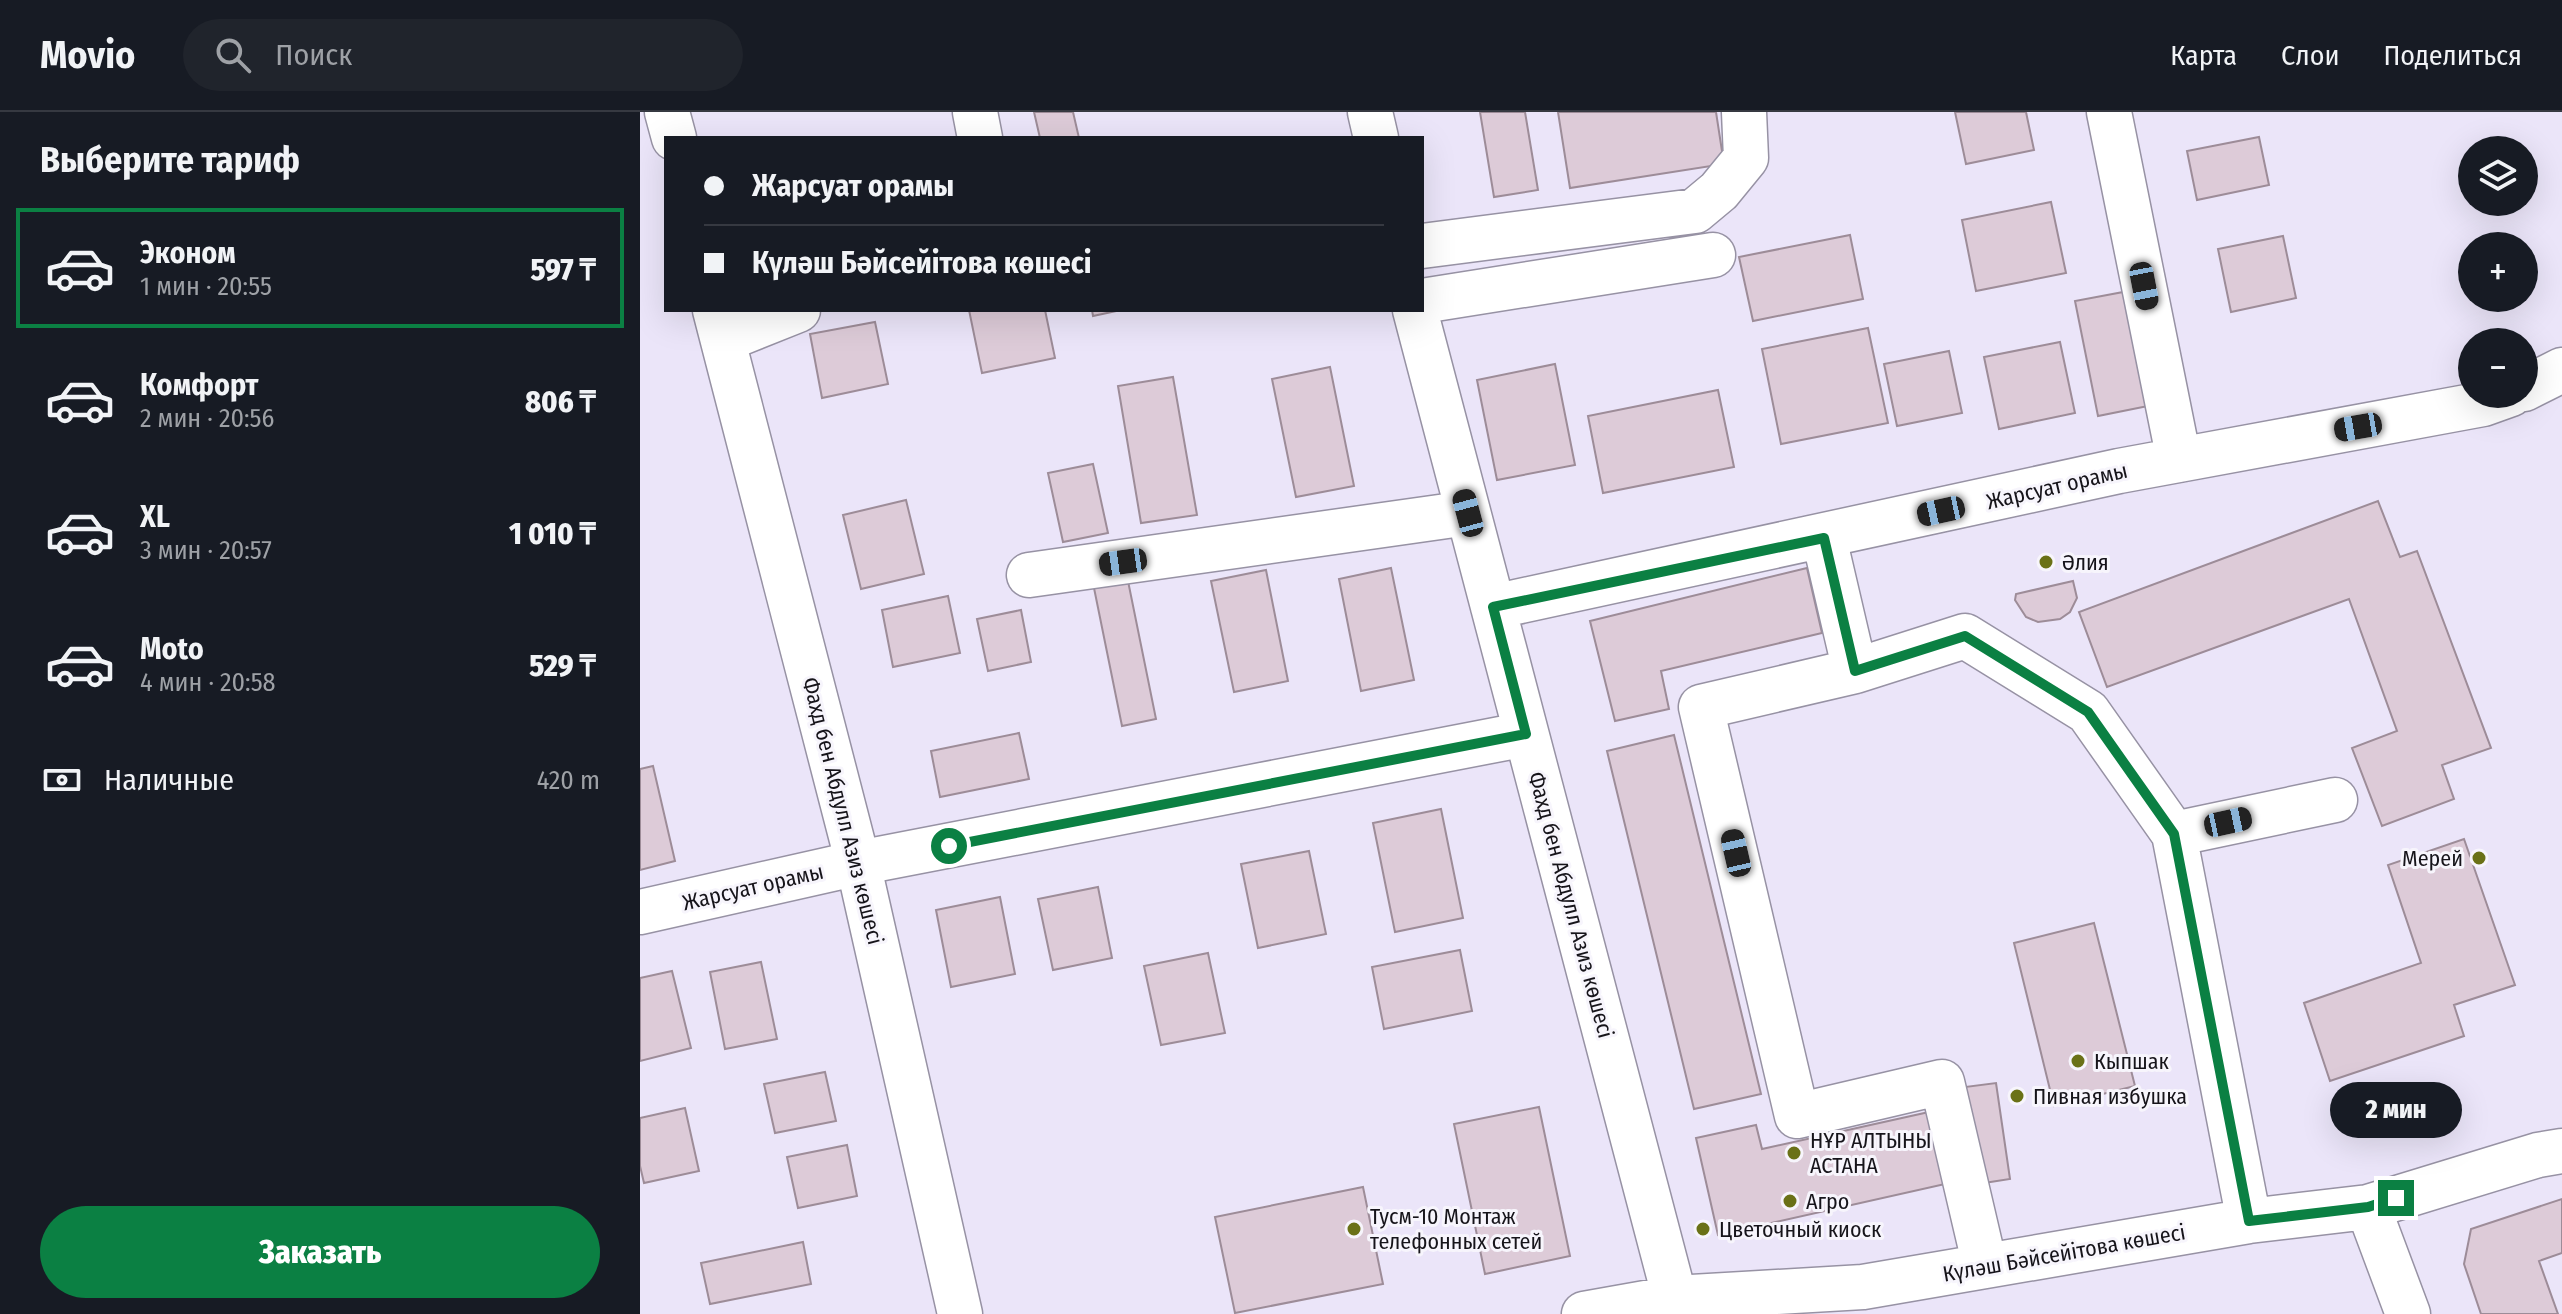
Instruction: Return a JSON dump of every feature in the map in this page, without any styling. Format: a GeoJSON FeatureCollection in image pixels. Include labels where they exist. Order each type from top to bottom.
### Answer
{"type":"FeatureCollection","features":[{"type":"Feature","properties":{"kind":"street"},"geometry":{"type":"LineString","coordinates":[[667,112],[673,136]]}},
{"type":"Feature","properties":{"kind":"street"},"geometry":{"type":"LineString","coordinates":[[975,112],[980,136]]}},
{"type":"Feature","properties":{"kind":"street"},"geometry":{"type":"LineString","coordinates":[[1370,112],[1376,136]]}},
{"type":"Feature","properties":{"kind":"street"},"geometry":{"type":"LineString","coordinates":[[1424,246],[1695,211],[1719,191],[1746,158],[1744,112]]}},
{"type":"Feature","properties":{"kind":"street"},"geometry":{"type":"LineString","coordinates":[[2109,112],[2179,460]]}},
{"type":"Feature","properties":{"kind":"street"},"geometry":{"type":"LineString","coordinates":[[1424,301],[1713,255]]}},
{"type":"Feature","properties":{"kind":"street"},"geometry":{"type":"LineString","coordinates":[[719,325],[787,312]]}},
{"type":"Feature","properties":{"kind":"street","name":"Фахд бен Абдулл Азиз көшесі"},"geometry":{"type":"LineString","coordinates":[[1416,312],[1676,1306]]}},
{"type":"Feature","properties":{"kind":"street","name":"Фахд бен Абдулл Азиз көшесі"},"geometry":{"type":"LineString","coordinates":[[719,325],[858,863],[960,1314]]}},
{"type":"Feature","properties":{"kind":"street"},"geometry":{"type":"LineString","coordinates":[[2538,382],[2562,370]]}},
{"type":"Feature","properties":{"kind":"street","name":"Жарсуат орамы"},"geometry":{"type":"LineString","coordinates":[[1493,607],[2179,460],[2458,406]]}},
{"type":"Feature","properties":{"kind":"street"},"geometry":{"type":"LineString","coordinates":[[1029,575],[1468,513]]}},
{"type":"Feature","properties":{"kind":"street"},"geometry":{"type":"LineString","coordinates":[[1824,538],[1855,671]]}},
{"type":"Feature","properties":{"kind":"street"},"geometry":{"type":"LineString","coordinates":[[1985,1266],[1942,1082],[1797,1116],[1701,707],[1855,671],[1965,636],[2088,712],[2174,834],[2249,1221]]}},
{"type":"Feature","properties":{"kind":"street","name":"Жарсуат орамы"},"geometry":{"type":"LineString","coordinates":[[640,912],[858,863],[1526,734]]}},
{"type":"Feature","properties":{"kind":"street"},"geometry":{"type":"LineString","coordinates":[[2174,834],[2335,800]]}},
{"type":"Feature","properties":{"kind":"street","name":"Күләш Бәйсейітова көшесі"},"geometry":{"type":"LineString","coordinates":[[1584,1314],[1863,1287],[2249,1221],[2368,1207],[2550,1153]]}},
{"type":"Feature","properties":{"kind":"street"},"geometry":{"type":"LineString","coordinates":[[2368,1207],[2408,1314]]}},
{"type":"Feature","properties":{"kind":"building"},"geometry":{"type":"Polygon","coordinates":[[[1034,112],[1073,112],[1079,136],[1040,136],[1034,112]]]}},
{"type":"Feature","properties":{"kind":"building"},"geometry":{"type":"Polygon","coordinates":[[[1480,112],[1525,112],[1538,190],[1494,197],[1480,112]]]}},
{"type":"Feature","properties":{"kind":"building"},"geometry":{"type":"Polygon","coordinates":[[[1558,112],[1716,112],[1724,164],[1570,188],[1558,112]]]}},
{"type":"Feature","properties":{"kind":"building"},"geometry":{"type":"Polygon","coordinates":[[[1955,112],[2026,112],[2034,150],[1966,164],[1955,112]]]}},
{"type":"Feature","properties":{"kind":"building"},"geometry":{"type":"Polygon","coordinates":[[[2259,137],[2269,185],[2197,200],[2187,151],[2259,137]]]}},
{"type":"Feature","properties":{"kind":"building"},"geometry":{"type":"Polygon","coordinates":[[[2051,202],[2066,273],[1976,291],[1962,220],[2051,202]]]}},
{"type":"Feature","properties":{"kind":"building"},"geometry":{"type":"Polygon","coordinates":[[[1850,235],[1863,299],[1753,321],[1739,257],[1850,235]]]}},
{"type":"Feature","properties":{"kind":"building"},"geometry":{"type":"Polygon","coordinates":[[[2283,236],[2296,298],[2231,312],[2218,249],[2283,236]]]}},
{"type":"Feature","properties":{"kind":"building"},"geometry":{"type":"Polygon","coordinates":[[[2134,290],[2158,404],[2098,416],[2075,301],[2134,290]]]}},
{"type":"Feature","properties":{"kind":"building"},"geometry":{"type":"Polygon","coordinates":[[[969,312],[1045,312],[1055,358],[982,373],[969,312]]]}},
{"type":"Feature","properties":{"kind":"building"},"geometry":{"type":"Polygon","coordinates":[[[875,322],[888,384],[822,398],[810,334],[875,322]]]}},
{"type":"Feature","properties":{"kind":"building"},"geometry":{"type":"Polygon","coordinates":[[[1868,328],[1888,423],[1781,444],[1762,349],[1868,328]]]}},
{"type":"Feature","properties":{"kind":"building"},"geometry":{"type":"Polygon","coordinates":[[[2060,342],[2075,413],[1999,429],[1984,357],[2060,342]]]}},
{"type":"Feature","properties":{"kind":"building"},"geometry":{"type":"Polygon","coordinates":[[[1949,351],[1962,413],[1897,426],[1884,364],[1949,351]]]}},
{"type":"Feature","properties":{"kind":"building"},"geometry":{"type":"Polygon","coordinates":[[[1555,364],[1575,465],[1497,480],[1477,380],[1555,364]]]}},
{"type":"Feature","properties":{"kind":"building"},"geometry":{"type":"Polygon","coordinates":[[[1330,367],[1354,486],[1296,497],[1272,379],[1330,367]]]}},
{"type":"Feature","properties":{"kind":"building"},"geometry":{"type":"Polygon","coordinates":[[[1173,377],[1197,515],[1141,523],[1118,386],[1173,377]]]}},
{"type":"Feature","properties":{"kind":"building"},"geometry":{"type":"Polygon","coordinates":[[[1718,390],[1734,467],[1603,493],[1588,416],[1718,390]]]}},
{"type":"Feature","properties":{"kind":"building"},"geometry":{"type":"Polygon","coordinates":[[[1093,464],[1108,533],[1063,542],[1048,473],[1093,464]]]}},
{"type":"Feature","properties":{"kind":"building"},"geometry":{"type":"Polygon","coordinates":[[[906,500],[924,574],[861,589],[843,515],[906,500]]]}},
{"type":"Feature","properties":{"kind":"building"},"geometry":{"type":"Polygon","coordinates":[[[2378,501],[2400,557],[2417,551],[2491,748],[2442,765],[2454,799],[2382,826],[2352,748],[2397,731],[2349,599],[2107,687],[2079,612],[2378,501]]]}},
{"type":"Feature","properties":{"kind":"building"},"geometry":{"type":"Polygon","coordinates":[[[1391,568],[1414,680],[1361,691],[1339,579],[1391,568]]]}},
{"type":"Feature","properties":{"kind":"building"},"geometry":{"type":"Polygon","coordinates":[[[1807,568],[1822,633],[1661,671],[1669,709],[1615,721],[1590,621],[1807,568]]]}},
{"type":"Feature","properties":{"kind":"building"},"geometry":{"type":"Polygon","coordinates":[[[1266,570],[1288,681],[1234,692],[1211,581],[1266,570]]]}},
{"type":"Feature","properties":{"kind":"building"},"geometry":{"type":"Polygon","coordinates":[[[1128,581],[1156,719],[1122,726],[1094,588],[1128,581]]]}},
{"type":"Feature","properties":{"kind":"building"},"geometry":{"type":"Polygon","coordinates":[[[2073,581],[2077,598],[2070,612],[2060,619],[2038,622],[2026,617],[2015,600],[2016,594],[2073,581]]]}},
{"type":"Feature","properties":{"kind":"building"},"geometry":{"type":"Polygon","coordinates":[[[948,596],[960,653],[893,667],[882,610],[948,596]]]}},
{"type":"Feature","properties":{"kind":"building"},"geometry":{"type":"Polygon","coordinates":[[[1021,610],[1031,662],[988,671],[977,619],[1021,610]]]}},
{"type":"Feature","properties":{"kind":"building"},"geometry":{"type":"Polygon","coordinates":[[[1019,733],[1029,779],[940,797],[931,751],[1019,733]]]}},
{"type":"Feature","properties":{"kind":"building"},"geometry":{"type":"Polygon","coordinates":[[[1674,735],[1761,1094],[1694,1109],[1607,751],[1674,735]]]}},
{"type":"Feature","properties":{"kind":"building"},"geometry":{"type":"Polygon","coordinates":[[[653,766],[675,861],[640,870],[640,769],[653,766]]]}},
{"type":"Feature","properties":{"kind":"building"},"geometry":{"type":"Polygon","coordinates":[[[1441,809],[1463,918],[1395,932],[1373,823],[1441,809]]]}},
{"type":"Feature","properties":{"kind":"building"},"geometry":{"type":"Polygon","coordinates":[[[2464,839],[2515,985],[2454,1005],[2464,1036],[2330,1081],[2304,1003],[2421,963],[2388,865],[2464,839]]]}},
{"type":"Feature","properties":{"kind":"building"},"geometry":{"type":"Polygon","coordinates":[[[1309,851],[1326,934],[1258,948],[1241,864],[1309,851]]]}},
{"type":"Feature","properties":{"kind":"building"},"geometry":{"type":"Polygon","coordinates":[[[1098,887],[1112,958],[1053,970],[1038,899],[1098,887]]]}},
{"type":"Feature","properties":{"kind":"building"},"geometry":{"type":"Polygon","coordinates":[[[1000,897],[1015,974],[951,987],[936,910],[1000,897]]]}},
{"type":"Feature","properties":{"kind":"building"},"geometry":{"type":"Polygon","coordinates":[[[2094,923],[2135,1086],[2054,1106],[2014,943],[2094,923]]]}},
{"type":"Feature","properties":{"kind":"building"},"geometry":{"type":"Polygon","coordinates":[[[1460,950],[1472,1011],[1384,1029],[1372,967],[1460,950]]]}},
{"type":"Feature","properties":{"kind":"building"},"geometry":{"type":"Polygon","coordinates":[[[1208,953],[1225,1033],[1161,1045],[1144,966],[1208,953]]]}},
{"type":"Feature","properties":{"kind":"building"},"geometry":{"type":"Polygon","coordinates":[[[761,962],[777,1039],[725,1049],[710,972],[761,962]]]}},
{"type":"Feature","properties":{"kind":"building"},"geometry":{"type":"Polygon","coordinates":[[[672,971],[691,1048],[640,1061],[640,978],[672,971]]]}},
{"type":"Feature","properties":{"kind":"building"},"geometry":{"type":"Polygon","coordinates":[[[825,1072],[836,1121],[775,1133],[764,1084],[825,1072]]]}},
{"type":"Feature","properties":{"kind":"building"},"geometry":{"type":"Polygon","coordinates":[[[1996,1083],[2010,1179],[1971,1185],[1957,1088],[1996,1083]]]}},
{"type":"Feature","properties":{"kind":"building"},"geometry":{"type":"Polygon","coordinates":[[[1539,1107],[1570,1256],[1485,1274],[1454,1124],[1539,1107]]]}},
{"type":"Feature","properties":{"kind":"building"},"geometry":{"type":"Polygon","coordinates":[[[685,1108],[699,1171],[644,1183],[640,1166],[640,1118],[685,1108]]]}},
{"type":"Feature","properties":{"kind":"building"},"geometry":{"type":"Polygon","coordinates":[[[1938,1110],[1954,1182],[1718,1235],[1696,1138],[1756,1125],[1762,1149],[1938,1110]]]}},
{"type":"Feature","properties":{"kind":"building"},"geometry":{"type":"Polygon","coordinates":[[[847,1145],[857,1196],[798,1208],[787,1157],[847,1145]]]}},
{"type":"Feature","properties":{"kind":"building"},"geometry":{"type":"Polygon","coordinates":[[[1363,1187],[1383,1284],[1235,1313],[1215,1217],[1363,1187]]]}},
{"type":"Feature","properties":{"kind":"building"},"geometry":{"type":"Polygon","coordinates":[[[2562,1199],[2562,1253],[2539,1261],[2558,1314],[2481,1314],[2464,1264],[2471,1229],[2562,1199]]]}},
{"type":"Feature","properties":{"kind":"building"},"geometry":{"type":"Polygon","coordinates":[[[803,1242],[811,1284],[710,1304],[701,1263],[803,1242]]]}},
{"type":"Feature","properties":{"kind":"place","name":"Әлия"},"geometry":{"type":"Point","coordinates":[2046,562]}},
{"type":"Feature","properties":{"kind":"place","name":"Мерей"},"geometry":{"type":"Point","coordinates":[2479,858]}},
{"type":"Feature","properties":{"kind":"place","name":"Кыпшак"},"geometry":{"type":"Point","coordinates":[2078,1061]}},
{"type":"Feature","properties":{"kind":"place","name":"Пивная избушка"},"geometry":{"type":"Point","coordinates":[2017,1096]}},
{"type":"Feature","properties":{"kind":"place","name":"НҰР АЛТЫНЫ АСТАНА"},"geometry":{"type":"Point","coordinates":[1794,1153]}},
{"type":"Feature","properties":{"kind":"place","name":"Агро"},"geometry":{"type":"Point","coordinates":[1790,1201]}},
{"type":"Feature","properties":{"kind":"place","name":"Тусм-10 Монтаж телефонных сетей"},"geometry":{"type":"Point","coordinates":[1354,1229]}},
{"type":"Feature","properties":{"kind":"place","name":"Цветочный киоск"},"geometry":{"type":"Point","coordinates":[1703,1229]}},
{"type":"Feature","properties":{"kind":"route"},"geometry":{"type":"LineString","coordinates":[[949,846],[1526,734],[1493,607],[1824,538],[1855,671],[1965,636],[2088,712],[2174,834],[2249,1221],[2368,1207],[2396,1198]]}}]}
